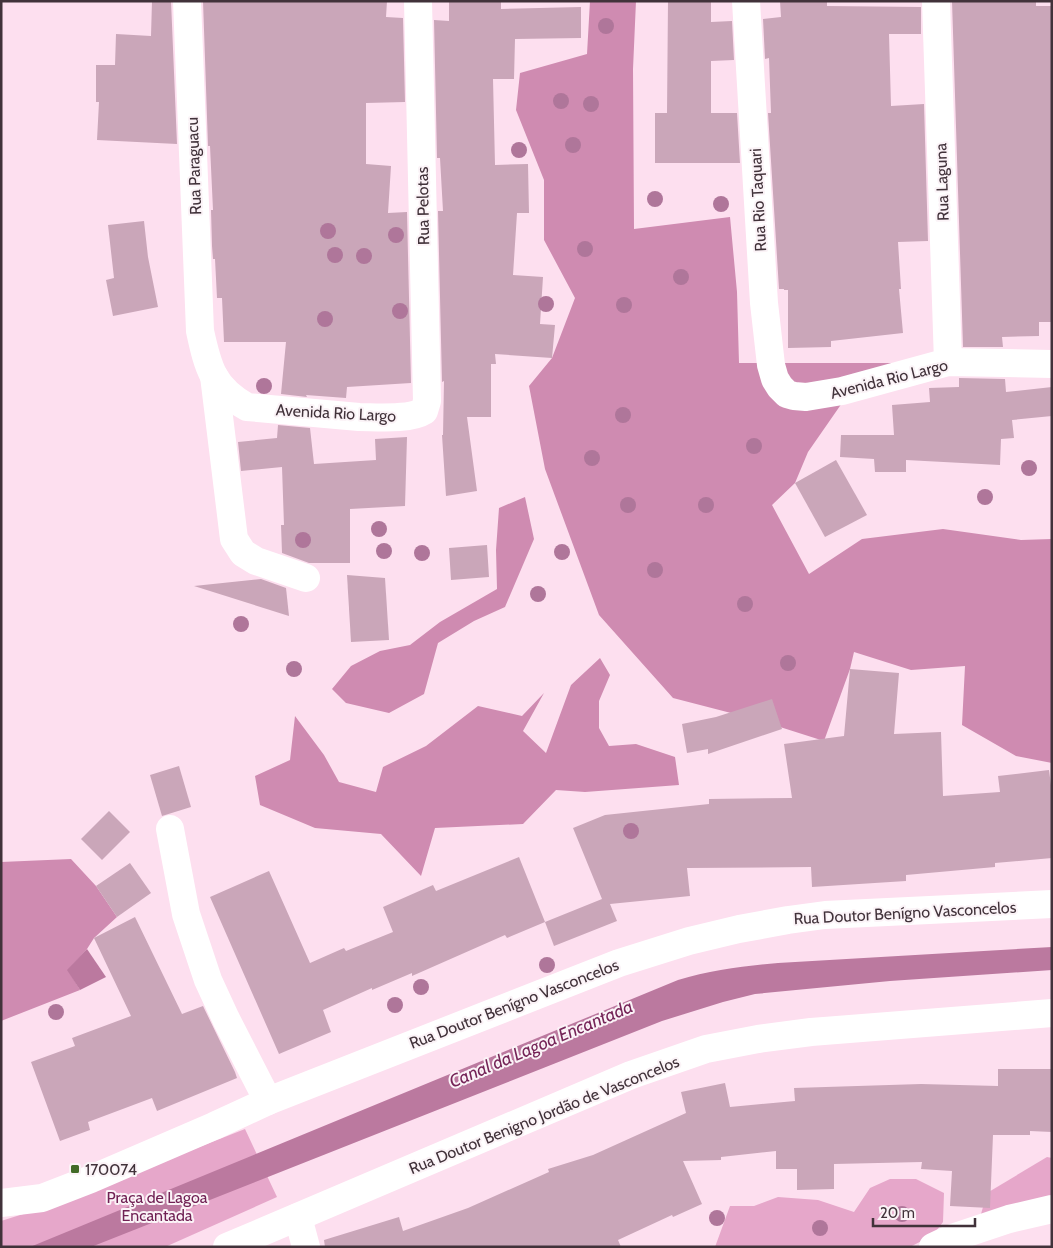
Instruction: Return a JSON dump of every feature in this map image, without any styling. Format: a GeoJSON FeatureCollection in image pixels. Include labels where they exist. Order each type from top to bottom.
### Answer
{"type":"FeatureCollection","features":[{"type":"Feature","properties":{"kind":"street","name":"Rua Paraguacu"},"geometry":{"type":"LineString","coordinates":[[187,1],[200,332],[205,354],[214,376]]}},
{"type":"Feature","properties":{"kind":"street","name":"Rua Pelotas"},"geometry":{"type":"LineString","coordinates":[[418,1],[427,401],[424,411]]}},
{"type":"Feature","properties":{"kind":"street","name":"Rua Rio Taquari"},"geometry":{"type":"LineString","coordinates":[[746,1],[767,338],[775,379],[787,394]]}},
{"type":"Feature","properties":{"kind":"street","name":"Rua Laguna"},"geometry":{"type":"LineString","coordinates":[[936,1],[948,362]]}},
{"type":"Feature","properties":{"kind":"street","name":"Avenida Rio Largo"},"geometry":{"type":"LineString","coordinates":[[787,394],[806,397],[842,391],[948,362],[1052,364]]}},
{"type":"Feature","properties":{"kind":"street","name":"Avenida Rio Largo"},"geometry":{"type":"LineString","coordinates":[[214,376],[225,392],[247,407],[359,417],[412,416],[424,411]]}},
{"type":"Feature","properties":{"kind":"street"},"geometry":{"type":"LineString","coordinates":[[214,376],[234,539],[243,553],[256,561],[306,578]]}},
{"type":"Feature","properties":{"kind":"street"},"geometry":{"type":"LineString","coordinates":[[170,829],[186,914],[208,980],[268,1101]]}},
{"type":"Feature","properties":{"kind":"street","name":"Rua Doutor Benígno Vasconcelos"},"geometry":{"type":"LineString","coordinates":[[1,1203],[42,1198],[79,1184],[268,1101],[620,963],[689,941],[778,921],[824,916],[1052,904]]}},
{"type":"Feature","properties":{"kind":"street","name":"Rua Doutor Benigno Jordão de Vasconcelos"},"geometry":{"type":"LineString","coordinates":[[227,1247],[631,1075],[706,1049],[758,1038],[811,1032],[1052,1013]]}},
{"type":"Feature","properties":{"kind":"street"},"geometry":{"type":"LineString","coordinates":[[933,1247],[952,1238],[1009,1219],[1052,1209]]}},
{"type":"Feature","properties":{"kind":"street"},"geometry":{"type":"LineString","coordinates":[[298,1217],[306,1247]]}},
{"type":"Feature","properties":{"kind":"green space","name":"Praça de Lagoa Encantada"},"geometry":{"type":"Polygon","coordinates":[[[245,1129],[277,1197],[165,1247],[1,1247],[1,1221],[52,1205],[245,1129]]]}},
{"type":"Feature","properties":{"kind":"green space"},"geometry":{"type":"Polygon","coordinates":[[[1047,1157],[1052,1158],[1052,1205],[979,1221],[987,1193],[1047,1157]]]}},
{"type":"Feature","properties":{"kind":"green space"},"geometry":{"type":"Polygon","coordinates":[[[890,1179],[916,1179],[944,1193],[943,1222],[933,1235],[910,1247],[715,1247],[730,1206],[754,1206],[778,1197],[818,1200],[854,1212],[870,1188],[890,1179]]]}},
{"type":"Feature","properties":{"kind":"shaded area"},"geometry":{"type":"Polygon","coordinates":[[[590,1],[636,1],[633,69],[634,229],[730,217],[737,292],[739,363],[952,363],[858,380],[808,452],[795,483],[772,505],[809,574],[862,539],[943,529],[1021,540],[1052,539],[1052,763],[1016,756],[962,725],[965,666],[911,670],[854,652],[850,669],[824,741],[758,720],[673,698],[599,615],[545,469],[529,386],[552,358],[575,298],[544,240],[544,180],[516,110],[520,73],[587,54],[590,1]]]}},
{"type":"Feature","properties":{"kind":"shaded area"},"geometry":{"type":"Polygon","coordinates":[[[525,497],[534,539],[505,607],[474,621],[438,643],[424,694],[389,713],[346,703],[332,689],[351,666],[380,651],[410,645],[440,622],[497,589],[496,550],[499,508],[525,497]]]}},
{"type":"Feature","properties":{"kind":"shaded area"},"geometry":{"type":"Polygon","coordinates":[[[600,658],[610,675],[599,701],[599,728],[609,746],[636,744],[675,757],[679,785],[585,792],[556,790],[523,824],[435,828],[421,876],[381,834],[315,828],[260,805],[255,776],[290,760],[295,716],[324,755],[339,782],[376,792],[383,767],[426,746],[478,706],[522,716],[544,693],[523,731],[546,753],[571,685],[600,658]]]}},
{"type":"Feature","properties":{"kind":"shaded area"},"geometry":{"type":"Polygon","coordinates":[[[71,859],[96,886],[117,917],[94,938],[87,949],[68,970],[80,990],[1,1021],[1,862],[71,859]]]}},
{"type":"Feature","properties":{"kind":"water","name":"Canal da Lagoa Encantada"},"geometry":{"type":"Polygon","coordinates":[[[1052,947],[1052,970],[890,981],[755,994],[723,1002],[662,1021],[91,1247],[30,1247],[678,980],[728,969],[778,963],[1052,947]]]}},
{"type":"Feature","properties":{"kind":"water"},"geometry":{"type":"Polygon","coordinates":[[[87,949],[106,977],[80,990],[67,970],[87,949]]]}},
{"type":"Feature","properties":{"kind":"building"},"geometry":{"type":"Polygon","coordinates":[[[152,1],[171,1],[177,144],[97,140],[99,102],[96,102],[96,65],[115,65],[116,34],[151,36],[152,1]]]}},
{"type":"Feature","properties":{"kind":"building"},"geometry":{"type":"Polygon","coordinates":[[[203,1],[387,1],[386,17],[403,18],[405,102],[366,103],[366,164],[391,166],[388,213],[407,212],[411,383],[347,387],[346,398],[281,394],[286,342],[224,342],[222,298],[217,298],[215,259],[213,259],[212,246],[211,210],[213,210],[210,146],[208,146],[203,1]]]}},
{"type":"Feature","properties":{"kind":"building"},"geometry":{"type":"Polygon","coordinates":[[[449,1],[501,1],[501,9],[581,7],[581,38],[515,39],[514,79],[493,79],[495,165],[528,164],[529,213],[517,213],[513,275],[543,277],[540,324],[555,325],[552,358],[495,354],[496,364],[491,364],[491,417],[467,417],[477,491],[446,496],[442,435],[444,381],[442,382],[438,211],[443,211],[440,158],[437,158],[434,20],[449,21],[449,1]]]}},
{"type":"Feature","properties":{"kind":"building"},"geometry":{"type":"Polygon","coordinates":[[[668,1],[711,1],[711,22],[732,21],[734,60],[711,61],[711,113],[737,113],[740,163],[655,163],[655,113],[667,113],[668,1]]]}},
{"type":"Feature","properties":{"kind":"building"},"geometry":{"type":"Polygon","coordinates":[[[780,1],[827,1],[827,6],[921,7],[921,34],[889,34],[891,106],[924,104],[928,241],[898,242],[901,289],[899,289],[903,333],[831,341],[831,347],[788,348],[788,290],[779,289],[768,113],[771,113],[769,58],[765,59],[763,19],[781,17],[780,1]]]}},
{"type":"Feature","properties":{"kind":"building"},"geometry":{"type":"Polygon","coordinates":[[[952,1],[1036,1],[1036,6],[1052,6],[1052,322],[1039,322],[1039,336],[1002,337],[1003,347],[963,347],[952,1]]]}},
{"type":"Feature","properties":{"kind":"building"},"geometry":{"type":"Polygon","coordinates":[[[144,221],[148,257],[158,307],[113,316],[106,280],[114,278],[108,225],[144,221]]]}},
{"type":"Feature","properties":{"kind":"building"},"geometry":{"type":"Polygon","coordinates":[[[959,378],[1005,379],[1006,392],[1052,387],[1052,416],[1012,420],[1014,438],[1001,439],[1000,465],[906,460],[906,472],[875,472],[874,459],[840,457],[841,435],[894,435],[892,405],[930,402],[929,388],[959,387],[959,378]]]}},
{"type":"Feature","properties":{"kind":"building"},"geometry":{"type":"Polygon","coordinates":[[[278,425],[310,428],[314,464],[376,460],[375,439],[407,437],[405,506],[350,509],[350,563],[309,563],[282,553],[281,525],[284,525],[282,467],[241,471],[238,442],[277,438],[278,425]]]}},
{"type":"Feature","properties":{"kind":"building"},"geometry":{"type":"Polygon","coordinates":[[[836,460],[867,515],[825,537],[795,483],[836,460]]]}},
{"type":"Feature","properties":{"kind":"building"},"geometry":{"type":"Polygon","coordinates":[[[487,545],[489,577],[451,580],[449,548],[487,545]]]}},
{"type":"Feature","properties":{"kind":"building"},"geometry":{"type":"Polygon","coordinates":[[[347,575],[385,578],[389,640],[351,642],[347,575]]]}},
{"type":"Feature","properties":{"kind":"building"},"geometry":{"type":"Polygon","coordinates":[[[261,579],[286,588],[289,616],[194,586],[261,579]]]}},
{"type":"Feature","properties":{"kind":"building"},"geometry":{"type":"Polygon","coordinates":[[[850,669],[899,673],[894,734],[941,732],[943,796],[1000,792],[998,776],[1049,770],[1052,793],[1052,858],[995,863],[995,867],[906,875],[906,881],[812,887],[811,867],[687,868],[690,896],[610,904],[617,921],[554,946],[545,922],[602,899],[573,828],[605,815],[709,804],[709,799],[792,798],[784,744],[844,736],[850,669]]]}},
{"type":"Feature","properties":{"kind":"building"},"geometry":{"type":"Polygon","coordinates":[[[772,699],[782,729],[708,754],[708,749],[687,753],[682,724],[716,717],[772,699]]]}},
{"type":"Feature","properties":{"kind":"building"},"geometry":{"type":"Polygon","coordinates":[[[179,766],[191,807],[162,816],[150,775],[179,766]]]}},
{"type":"Feature","properties":{"kind":"building"},"geometry":{"type":"Polygon","coordinates":[[[109,811],[130,832],[102,860],[81,839],[109,811]]]}},
{"type":"Feature","properties":{"kind":"building"},"geometry":{"type":"Polygon","coordinates":[[[519,857],[545,922],[507,938],[505,935],[412,976],[412,973],[372,990],[372,988],[323,1010],[331,1032],[279,1054],[210,897],[269,871],[310,963],[344,948],[346,951],[393,932],[383,907],[433,885],[436,891],[519,857]]]}},
{"type":"Feature","properties":{"kind":"building"},"geometry":{"type":"Polygon","coordinates":[[[130,863],[151,893],[117,917],[96,886],[130,863]]]}},
{"type":"Feature","properties":{"kind":"building"},"geometry":{"type":"Polygon","coordinates":[[[135,917],[182,1014],[203,1006],[237,1078],[157,1111],[152,1098],[88,1122],[90,1130],[60,1141],[31,1062],[75,1046],[72,1038],[131,1016],[94,938],[135,917]]]}},
{"type":"Feature","properties":{"kind":"building"},"geometry":{"type":"Polygon","coordinates":[[[998,1069],[1052,1069],[1052,1132],[1030,1131],[1030,1135],[993,1135],[990,1208],[950,1206],[952,1171],[921,1169],[922,1162],[834,1164],[834,1189],[797,1190],[797,1169],[776,1169],[776,1151],[721,1157],[721,1160],[683,1161],[702,1204],[673,1217],[672,1215],[618,1240],[621,1247],[325,1247],[324,1240],[399,1217],[403,1231],[468,1208],[549,1172],[548,1169],[593,1155],[686,1113],[681,1092],[725,1083],[730,1107],[795,1101],[794,1088],[921,1084],[998,1086],[998,1069]]]}},
{"type":"Feature","properties":{"kind":"place","name":"170074"},"geometry":{"type":"Point","coordinates":[75,1169]}}]}
